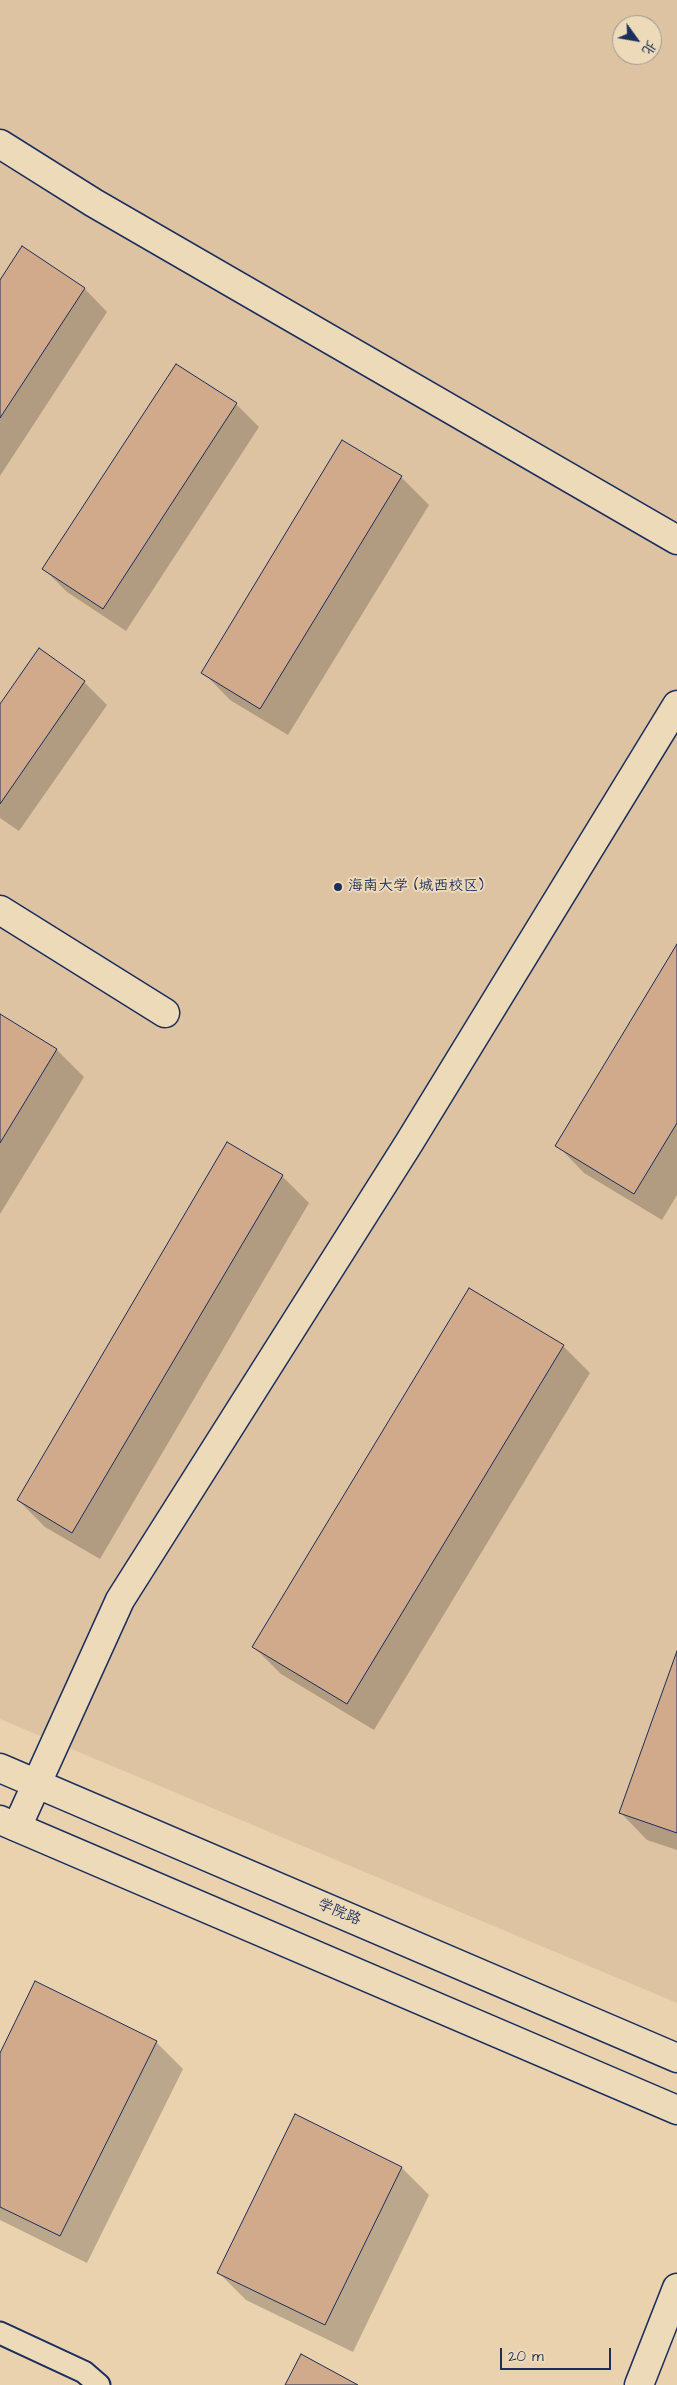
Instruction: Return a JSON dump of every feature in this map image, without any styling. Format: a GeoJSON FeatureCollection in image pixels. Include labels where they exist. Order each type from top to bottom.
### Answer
{"type":"FeatureCollection","features":[{"type":"Feature","properties":{"kind":"street"},"geometry":{"type":"LineString","coordinates":[[0,144],[111,213],[677,540]]}},
{"type":"Feature","properties":{"kind":"street"},"geometry":{"type":"LineString","coordinates":[[677,705],[409,1143],[120,1600],[37,1784],[8,1824],[677,2110]]}},
{"type":"Feature","properties":{"kind":"street"},"geometry":{"type":"LineString","coordinates":[[0,910],[165,1013]]}},
{"type":"Feature","properties":{"kind":"street","name":"学院路"},"geometry":{"type":"LineString","coordinates":[[0,1768],[677,2058]]}},
{"type":"Feature","properties":{"kind":"street"},"geometry":{"type":"LineString","coordinates":[[639,2385],[677,2288]]}},
{"type":"Feature","properties":{"kind":"lane"},"geometry":{"type":"LineString","coordinates":[[0,2333],[84,2372],[98,2385]]}},
{"type":"Feature","properties":{"kind":"shaded area","name":"海南大学 (城西校区)"},"geometry":{"type":"Polygon","coordinates":[[[0,0],[677,0],[677,2003],[0,1719],[0,0]]]}},
{"type":"Feature","properties":{"kind":"building"},"geometry":{"type":"Polygon","coordinates":[[[22,246],[85,288],[0,418],[0,280],[22,246]]]}},
{"type":"Feature","properties":{"kind":"building"},"geometry":{"type":"Polygon","coordinates":[[[176,364],[237,403],[103,609],[42,569],[176,364]]]}},
{"type":"Feature","properties":{"kind":"building"},"geometry":{"type":"Polygon","coordinates":[[[342,440],[402,476],[260,709],[201,673],[342,440]]]}},
{"type":"Feature","properties":{"kind":"building"},"geometry":{"type":"Polygon","coordinates":[[[39,648],[85,681],[0,804],[0,704],[39,648]]]}},
{"type":"Feature","properties":{"kind":"building"},"geometry":{"type":"Polygon","coordinates":[[[677,944],[677,1123],[634,1194],[555,1146],[677,944]]]}},
{"type":"Feature","properties":{"kind":"building"},"geometry":{"type":"Polygon","coordinates":[[[0,1014],[57,1049],[0,1143],[0,1014]]]}},
{"type":"Feature","properties":{"kind":"building"},"geometry":{"type":"Polygon","coordinates":[[[227,1142],[283,1175],[72,1533],[17,1500],[227,1142]]]}},
{"type":"Feature","properties":{"kind":"building"},"geometry":{"type":"Polygon","coordinates":[[[469,1288],[564,1345],[347,1704],[252,1647],[469,1288]]]}},
{"type":"Feature","properties":{"kind":"building"},"geometry":{"type":"Polygon","coordinates":[[[677,1651],[677,1833],[619,1813],[677,1651]]]}},
{"type":"Feature","properties":{"kind":"building"},"geometry":{"type":"Polygon","coordinates":[[[35,1981],[157,2041],[60,2236],[0,2207],[0,2053],[35,1981]]]}},
{"type":"Feature","properties":{"kind":"building"},"geometry":{"type":"Polygon","coordinates":[[[295,2114],[402,2167],[325,2325],[217,2273],[295,2114]]]}},
{"type":"Feature","properties":{"kind":"building"},"geometry":{"type":"Polygon","coordinates":[[[301,2354],[358,2385],[285,2385],[301,2354]]]}},
{"type":"Feature","properties":{"kind":"place","name":"海南大学 (城西校区)"},"geometry":{"type":"Point","coordinates":[338,887]}}]}
